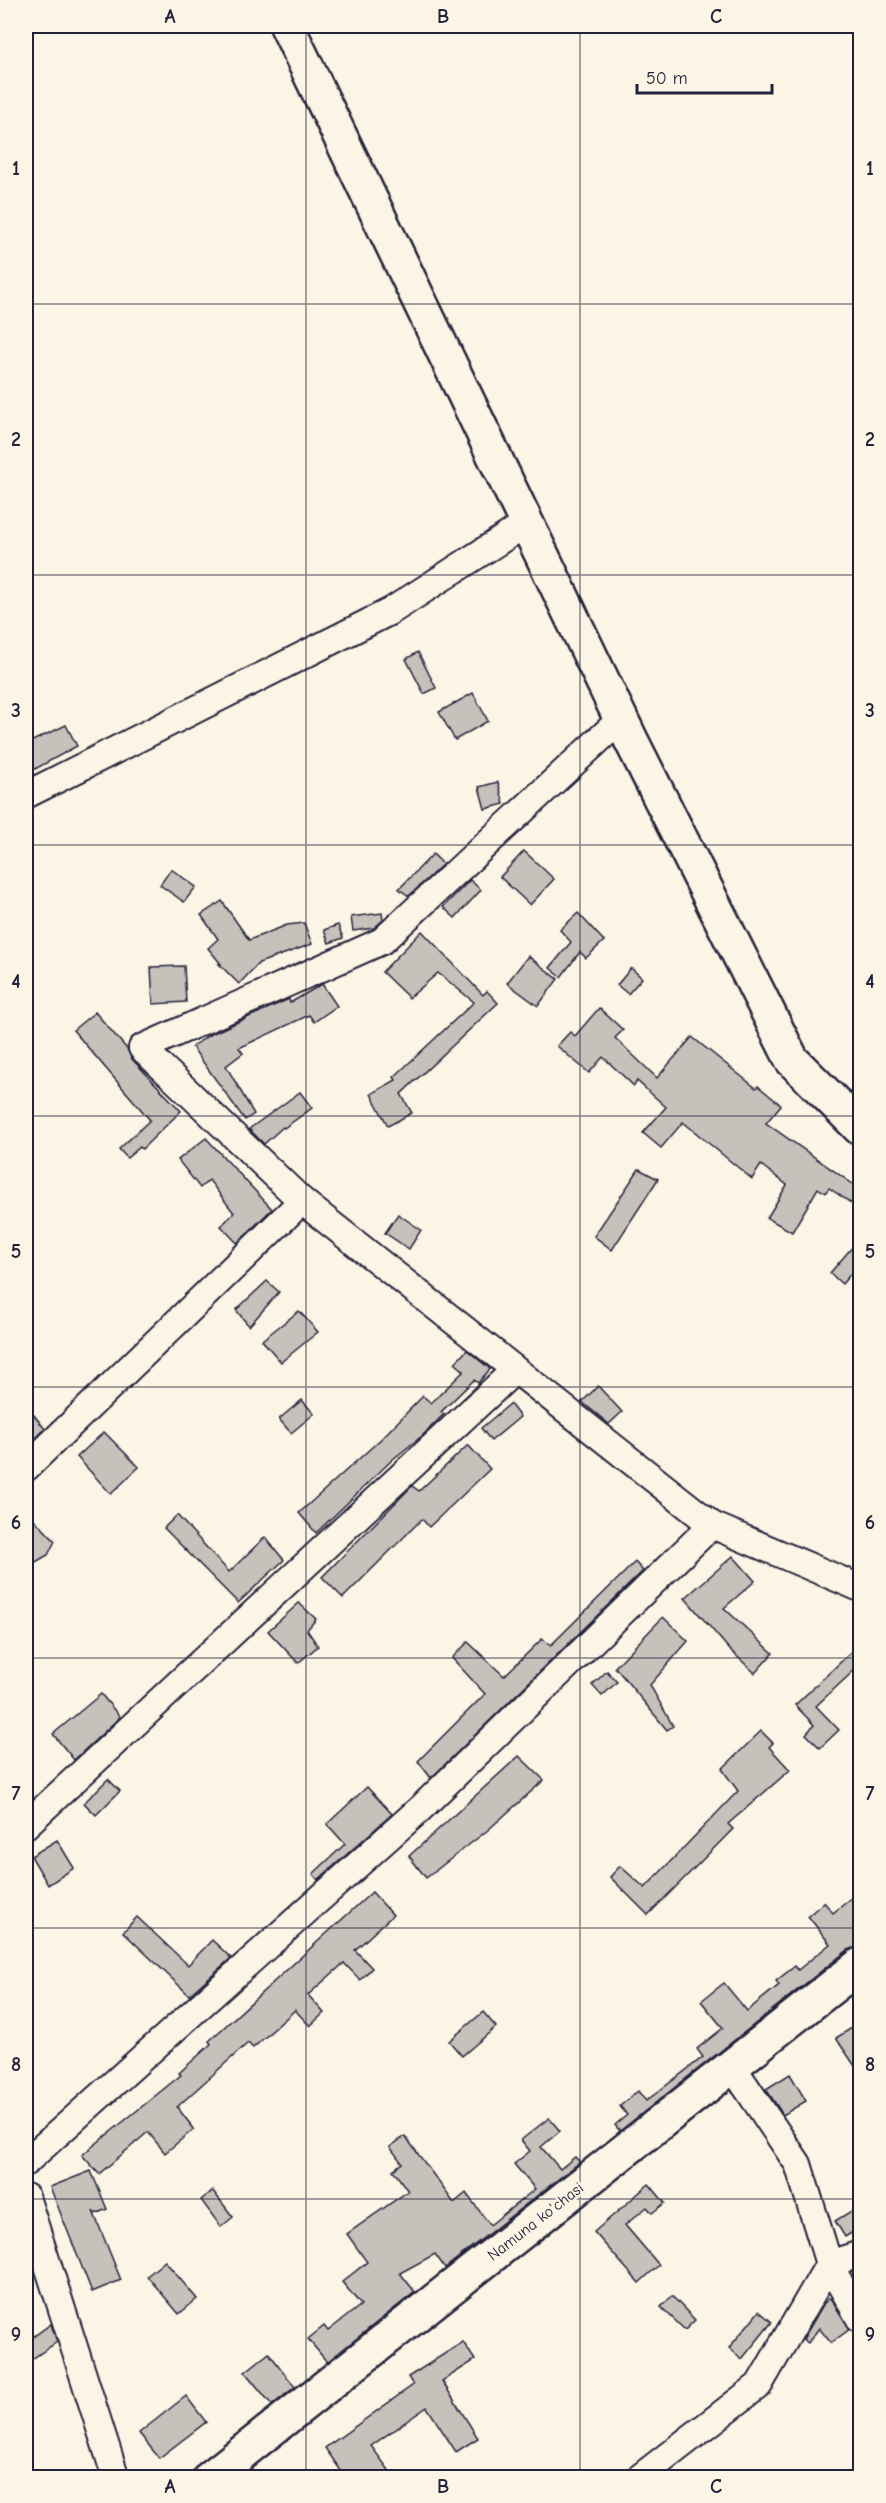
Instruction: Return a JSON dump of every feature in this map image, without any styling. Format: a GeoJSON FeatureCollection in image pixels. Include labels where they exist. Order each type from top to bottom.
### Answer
{"type":"FeatureCollection","features":[{"type":"Feature","properties":{"kind":"main road"},"geometry":{"type":"LineString","coordinates":[[287,26],[621,719],[792,1060],[861,1128]]}},
{"type":"Feature","properties":{"kind":"main road","name":"Namuna ko'chasi"},"geometry":{"type":"LineString","coordinates":[[210,2478],[861,1965]]}},
{"type":"Feature","properties":{"kind":"street"},"geometry":{"type":"LineString","coordinates":[[26,795],[391,611],[527,523]]}},
{"type":"Feature","properties":{"kind":"street"},"geometry":{"type":"LineString","coordinates":[[621,719],[382,941],[142,1048],[302,1201],[712,1525],[861,1588]]}},
{"type":"Feature","properties":{"kind":"street"},"geometry":{"type":"LineString","coordinates":[[26,1468],[302,1201]]}},
{"type":"Feature","properties":{"kind":"street"},"geometry":{"type":"LineString","coordinates":[[26,1825],[516,1370]]}},
{"type":"Feature","properties":{"kind":"street"},"geometry":{"type":"LineString","coordinates":[[26,2162],[421,1808],[712,1525]]}},
{"type":"Feature","properties":{"kind":"street"},"geometry":{"type":"LineString","coordinates":[[732,2066],[798,2164],[829,2264],[861,2319]]}},
{"type":"Feature","properties":{"kind":"street"},"geometry":{"type":"LineString","coordinates":[[26,2197],[116,2478]]}},
{"type":"Feature","properties":{"kind":"street"},"geometry":{"type":"LineString","coordinates":[[639,2478],[759,2385],[829,2264],[861,2254]]}},
{"type":"Feature","properties":{"kind":"building"},"geometry":{"type":"Polygon","coordinates":[[[418,652],[436,688],[424,694],[406,659],[418,652]]]}},
{"type":"Feature","properties":{"kind":"building"},"geometry":{"type":"Polygon","coordinates":[[[473,693],[488,721],[455,740],[439,712],[473,693]]]}},
{"type":"Feature","properties":{"kind":"building"},"geometry":{"type":"Polygon","coordinates":[[[66,725],[77,746],[26,774],[26,744],[66,725]]]}},
{"type":"Feature","properties":{"kind":"building"},"geometry":{"type":"Polygon","coordinates":[[[498,782],[504,804],[485,809],[479,787],[498,782]]]}},
{"type":"Feature","properties":{"kind":"building"},"geometry":{"type":"Polygon","coordinates":[[[524,851],[554,879],[530,905],[500,877],[524,851]]]}},
{"type":"Feature","properties":{"kind":"building"},"geometry":{"type":"Polygon","coordinates":[[[433,854],[443,864],[409,896],[399,889],[433,854]]]}},
{"type":"Feature","properties":{"kind":"building"},"geometry":{"type":"Polygon","coordinates":[[[171,869],[196,887],[184,902],[160,885],[171,869]]]}},
{"type":"Feature","properties":{"kind":"building"},"geometry":{"type":"Polygon","coordinates":[[[470,880],[481,890],[455,918],[443,907],[470,880]]]}},
{"type":"Feature","properties":{"kind":"building"},"geometry":{"type":"Polygon","coordinates":[[[222,901],[249,940],[287,925],[304,923],[312,944],[259,963],[239,984],[219,964],[221,964],[208,948],[218,939],[201,915],[222,901]]]}},
{"type":"Feature","properties":{"kind":"building"},"geometry":{"type":"Polygon","coordinates":[[[382,913],[383,920],[374,928],[353,931],[351,917],[382,913]]]}},
{"type":"Feature","properties":{"kind":"building"},"geometry":{"type":"Polygon","coordinates":[[[578,913],[604,941],[586,958],[580,952],[561,977],[550,968],[571,942],[560,930],[578,913]]]}},
{"type":"Feature","properties":{"kind":"building"},"geometry":{"type":"Polygon","coordinates":[[[338,925],[343,938],[329,943],[324,930],[338,925]]]}},
{"type":"Feature","properties":{"kind":"building"},"geometry":{"type":"Polygon","coordinates":[[[422,931],[483,995],[487,991],[498,1003],[401,1094],[412,1113],[388,1126],[371,1094],[396,1080],[394,1077],[474,1002],[438,973],[409,998],[382,972],[422,931]]]}},
{"type":"Feature","properties":{"kind":"building"},"geometry":{"type":"Polygon","coordinates":[[[528,956],[558,979],[538,1006],[507,983],[528,956]]]}},
{"type":"Feature","properties":{"kind":"building"},"geometry":{"type":"Polygon","coordinates":[[[184,966],[186,1002],[153,1004],[151,967],[184,966]]]}},
{"type":"Feature","properties":{"kind":"building"},"geometry":{"type":"Polygon","coordinates":[[[631,968],[642,978],[628,994],[617,985],[631,968]]]}},
{"type":"Feature","properties":{"kind":"building"},"geometry":{"type":"Polygon","coordinates":[[[322,984],[337,1006],[314,1022],[309,1015],[239,1048],[243,1053],[226,1066],[254,1114],[245,1120],[192,1047],[209,1035],[289,999],[290,1003],[322,984]]]}},
{"type":"Feature","properties":{"kind":"building"},"geometry":{"type":"Polygon","coordinates":[[[599,1008],[623,1030],[615,1038],[657,1078],[692,1037],[756,1088],[758,1086],[781,1105],[766,1123],[861,1190],[861,1210],[829,1188],[825,1193],[818,1188],[792,1232],[767,1218],[787,1185],[761,1165],[752,1179],[683,1122],[661,1148],[643,1133],[666,1107],[637,1081],[634,1086],[603,1057],[589,1073],[557,1046],[570,1032],[575,1036],[599,1008]]]}},
{"type":"Feature","properties":{"kind":"building"},"geometry":{"type":"Polygon","coordinates":[[[95,1012],[127,1049],[132,1059],[181,1111],[142,1149],[140,1147],[127,1158],[119,1149],[150,1120],[73,1030],[95,1012]]]}},
{"type":"Feature","properties":{"kind":"building"},"geometry":{"type":"Polygon","coordinates":[[[300,1092],[312,1108],[283,1127],[264,1144],[249,1129],[300,1092]]]}},
{"type":"Feature","properties":{"kind":"building"},"geometry":{"type":"Polygon","coordinates":[[[206,1138],[272,1209],[237,1243],[221,1226],[234,1213],[209,1180],[200,1188],[178,1160],[206,1138]]]}},
{"type":"Feature","properties":{"kind":"building"},"geometry":{"type":"Polygon","coordinates":[[[639,1169],[658,1179],[612,1250],[594,1236],[639,1169]]]}},
{"type":"Feature","properties":{"kind":"building"},"geometry":{"type":"Polygon","coordinates":[[[398,1214],[421,1230],[409,1249],[385,1233],[398,1214]]]}},
{"type":"Feature","properties":{"kind":"building"},"geometry":{"type":"Polygon","coordinates":[[[861,1237],[861,1262],[842,1284],[830,1273],[861,1237]]]}},
{"type":"Feature","properties":{"kind":"building"},"geometry":{"type":"Polygon","coordinates":[[[267,1281],[279,1292],[249,1326],[236,1310],[267,1281]]]}},
{"type":"Feature","properties":{"kind":"building"},"geometry":{"type":"Polygon","coordinates":[[[299,1311],[318,1332],[281,1362],[262,1340],[299,1311]]]}},
{"type":"Feature","properties":{"kind":"building"},"geometry":{"type":"Polygon","coordinates":[[[467,1350],[490,1369],[478,1383],[474,1380],[441,1412],[444,1414],[422,1436],[393,1459],[316,1533],[299,1513],[382,1438],[423,1396],[431,1403],[464,1371],[455,1363],[467,1350]]]}},
{"type":"Feature","properties":{"kind":"building"},"geometry":{"type":"Polygon","coordinates":[[[598,1386],[622,1412],[609,1424],[582,1402],[598,1386]]]}},
{"type":"Feature","properties":{"kind":"building"},"geometry":{"type":"Polygon","coordinates":[[[302,1400],[314,1414],[291,1433],[279,1419],[302,1400]]]}},
{"type":"Feature","properties":{"kind":"building"},"geometry":{"type":"Polygon","coordinates":[[[510,1404],[520,1417],[491,1441],[481,1428],[510,1404]]]}},
{"type":"Feature","properties":{"kind":"building"},"geometry":{"type":"Polygon","coordinates":[[[26,1405],[45,1429],[26,1448],[26,1405]]]}},
{"type":"Feature","properties":{"kind":"building"},"geometry":{"type":"Polygon","coordinates":[[[104,1432],[139,1467],[111,1494],[77,1457],[104,1432]]]}},
{"type":"Feature","properties":{"kind":"building"},"geometry":{"type":"Polygon","coordinates":[[[468,1445],[490,1469],[429,1527],[422,1519],[343,1598],[322,1577],[412,1486],[419,1491],[468,1445]]]}},
{"type":"Feature","properties":{"kind":"building"},"geometry":{"type":"Polygon","coordinates":[[[26,1511],[55,1541],[48,1555],[32,1564],[26,1558],[26,1511]]]}},
{"type":"Feature","properties":{"kind":"building"},"geometry":{"type":"Polygon","coordinates":[[[177,1515],[229,1572],[265,1537],[284,1560],[238,1603],[164,1528],[177,1515]]]}},
{"type":"Feature","properties":{"kind":"building"},"geometry":{"type":"Polygon","coordinates":[[[733,1556],[755,1581],[724,1608],[773,1653],[755,1673],[729,1649],[685,1598],[733,1556]]]}},
{"type":"Feature","properties":{"kind":"building"},"geometry":{"type":"Polygon","coordinates":[[[635,1562],[643,1571],[431,1778],[418,1761],[485,1694],[452,1658],[468,1642],[504,1676],[542,1639],[551,1645],[635,1562]]]}},
{"type":"Feature","properties":{"kind":"building"},"geometry":{"type":"Polygon","coordinates":[[[299,1603],[316,1619],[307,1630],[318,1646],[298,1663],[268,1631],[299,1603]]]}},
{"type":"Feature","properties":{"kind":"building"},"geometry":{"type":"Polygon","coordinates":[[[663,1617],[688,1641],[650,1685],[673,1726],[667,1730],[615,1667],[663,1617]]]}},
{"type":"Feature","properties":{"kind":"building"},"geometry":{"type":"Polygon","coordinates":[[[861,1643],[861,1664],[816,1706],[839,1730],[820,1748],[806,1734],[814,1725],[795,1705],[861,1643]]]}},
{"type":"Feature","properties":{"kind":"building"},"geometry":{"type":"Polygon","coordinates":[[[607,1671],[617,1682],[602,1696],[592,1685],[607,1671]]]}},
{"type":"Feature","properties":{"kind":"building"},"geometry":{"type":"Polygon","coordinates":[[[101,1694],[120,1717],[74,1760],[53,1734],[101,1694]]]}},
{"type":"Feature","properties":{"kind":"building"},"geometry":{"type":"Polygon","coordinates":[[[761,1731],[773,1743],[769,1747],[790,1770],[728,1824],[733,1829],[648,1915],[610,1877],[620,1866],[645,1888],[738,1791],[722,1769],[761,1731]]]}},
{"type":"Feature","properties":{"kind":"building"},"geometry":{"type":"Polygon","coordinates":[[[519,1756],[544,1780],[488,1830],[426,1878],[409,1856],[519,1756]]]}},
{"type":"Feature","properties":{"kind":"building"},"geometry":{"type":"Polygon","coordinates":[[[108,1779],[120,1791],[96,1815],[84,1803],[108,1779]]]}},
{"type":"Feature","properties":{"kind":"building"},"geometry":{"type":"Polygon","coordinates":[[[367,1787],[392,1814],[318,1880],[313,1874],[345,1844],[327,1824],[367,1787]]]}},
{"type":"Feature","properties":{"kind":"building"},"geometry":{"type":"Polygon","coordinates":[[[57,1840],[74,1868],[48,1885],[31,1856],[57,1840]]]}},
{"type":"Feature","properties":{"kind":"building"},"geometry":{"type":"Polygon","coordinates":[[[372,1892],[393,1915],[355,1950],[372,1968],[360,1980],[344,1963],[308,1995],[324,2013],[310,2026],[295,2010],[253,2048],[248,2043],[177,2107],[194,2129],[165,2153],[148,2132],[99,2174],[82,2155],[181,2075],[179,2073],[211,2044],[209,2041],[372,1892]]]}},
{"type":"Feature","properties":{"kind":"building"},"geometry":{"type":"Polygon","coordinates":[[[854,1896],[861,1904],[861,1947],[848,1950],[620,2131],[615,2125],[627,2115],[620,2106],[638,2091],[646,2101],[703,2057],[697,2049],[723,2028],[701,2001],[724,1983],[747,2011],[779,1985],[776,1981],[795,1966],[798,1970],[830,1944],[808,1916],[824,1902],[833,1913],[854,1896]]]}},
{"type":"Feature","properties":{"kind":"building"},"geometry":{"type":"Polygon","coordinates":[[[137,1917],[188,1965],[212,1940],[231,1958],[189,1995],[123,1932],[137,1917]]]}},
{"type":"Feature","properties":{"kind":"building"},"geometry":{"type":"Polygon","coordinates":[[[483,2012],[496,2027],[462,2056],[449,2041],[483,2012]]]}},
{"type":"Feature","properties":{"kind":"building"},"geometry":{"type":"Polygon","coordinates":[[[861,2022],[861,2075],[836,2038],[861,2022]]]}},
{"type":"Feature","properties":{"kind":"building"},"geometry":{"type":"Polygon","coordinates":[[[790,2074],[806,2101],[783,2115],[766,2089],[790,2074]]]}},
{"type":"Feature","properties":{"kind":"building"},"geometry":{"type":"Polygon","coordinates":[[[549,2118],[560,2131],[541,2147],[560,2169],[575,2157],[580,2162],[445,2268],[435,2254],[400,2273],[415,2292],[327,2362],[308,2339],[324,2326],[328,2331],[361,2305],[342,2282],[367,2262],[347,2234],[408,2191],[393,2170],[402,2163],[390,2147],[405,2136],[454,2203],[466,2193],[490,2225],[535,2189],[514,2164],[530,2151],[521,2140],[549,2118]]]}},
{"type":"Feature","properties":{"kind":"building"},"geometry":{"type":"Polygon","coordinates":[[[91,2171],[107,2209],[95,2214],[93,2211],[121,2280],[92,2292],[50,2187],[91,2171]]]}},
{"type":"Feature","properties":{"kind":"building"},"geometry":{"type":"Polygon","coordinates":[[[649,2184],[665,2203],[652,2213],[647,2207],[625,2225],[659,2265],[639,2283],[594,2232],[649,2184]]]}},
{"type":"Feature","properties":{"kind":"building"},"geometry":{"type":"Polygon","coordinates":[[[213,2191],[233,2217],[221,2227],[201,2200],[213,2191]]]}},
{"type":"Feature","properties":{"kind":"building"},"geometry":{"type":"Polygon","coordinates":[[[861,2205],[861,2227],[845,2237],[835,2221],[861,2205]]]}},
{"type":"Feature","properties":{"kind":"building"},"geometry":{"type":"Polygon","coordinates":[[[165,2261],[197,2299],[179,2314],[147,2276],[165,2261]]]}},
{"type":"Feature","properties":{"kind":"building"},"geometry":{"type":"Polygon","coordinates":[[[672,2296],[695,2320],[685,2330],[661,2307],[672,2296]]]}},
{"type":"Feature","properties":{"kind":"building"},"geometry":{"type":"Polygon","coordinates":[[[830,2298],[850,2329],[831,2343],[819,2328],[808,2343],[803,2339],[824,2303],[830,2298]]]}},
{"type":"Feature","properties":{"kind":"building"},"geometry":{"type":"Polygon","coordinates":[[[759,2311],[772,2322],[742,2359],[729,2348],[759,2311]]]}},
{"type":"Feature","properties":{"kind":"building"},"geometry":{"type":"Polygon","coordinates":[[[51,2324],[57,2342],[26,2363],[26,2342],[51,2324]]]}},
{"type":"Feature","properties":{"kind":"building"},"geometry":{"type":"Polygon","coordinates":[[[463,2342],[475,2360],[442,2381],[478,2438],[456,2452],[427,2407],[371,2446],[389,2470],[379,2478],[346,2478],[325,2448],[413,2385],[408,2377],[463,2342]]]}},
{"type":"Feature","properties":{"kind":"building"},"geometry":{"type":"Polygon","coordinates":[[[269,2353],[295,2387],[272,2405],[245,2372],[269,2353]]]}},
{"type":"Feature","properties":{"kind":"building"},"geometry":{"type":"Polygon","coordinates":[[[186,2396],[206,2422],[159,2458],[139,2433],[186,2396]]]}}]}
